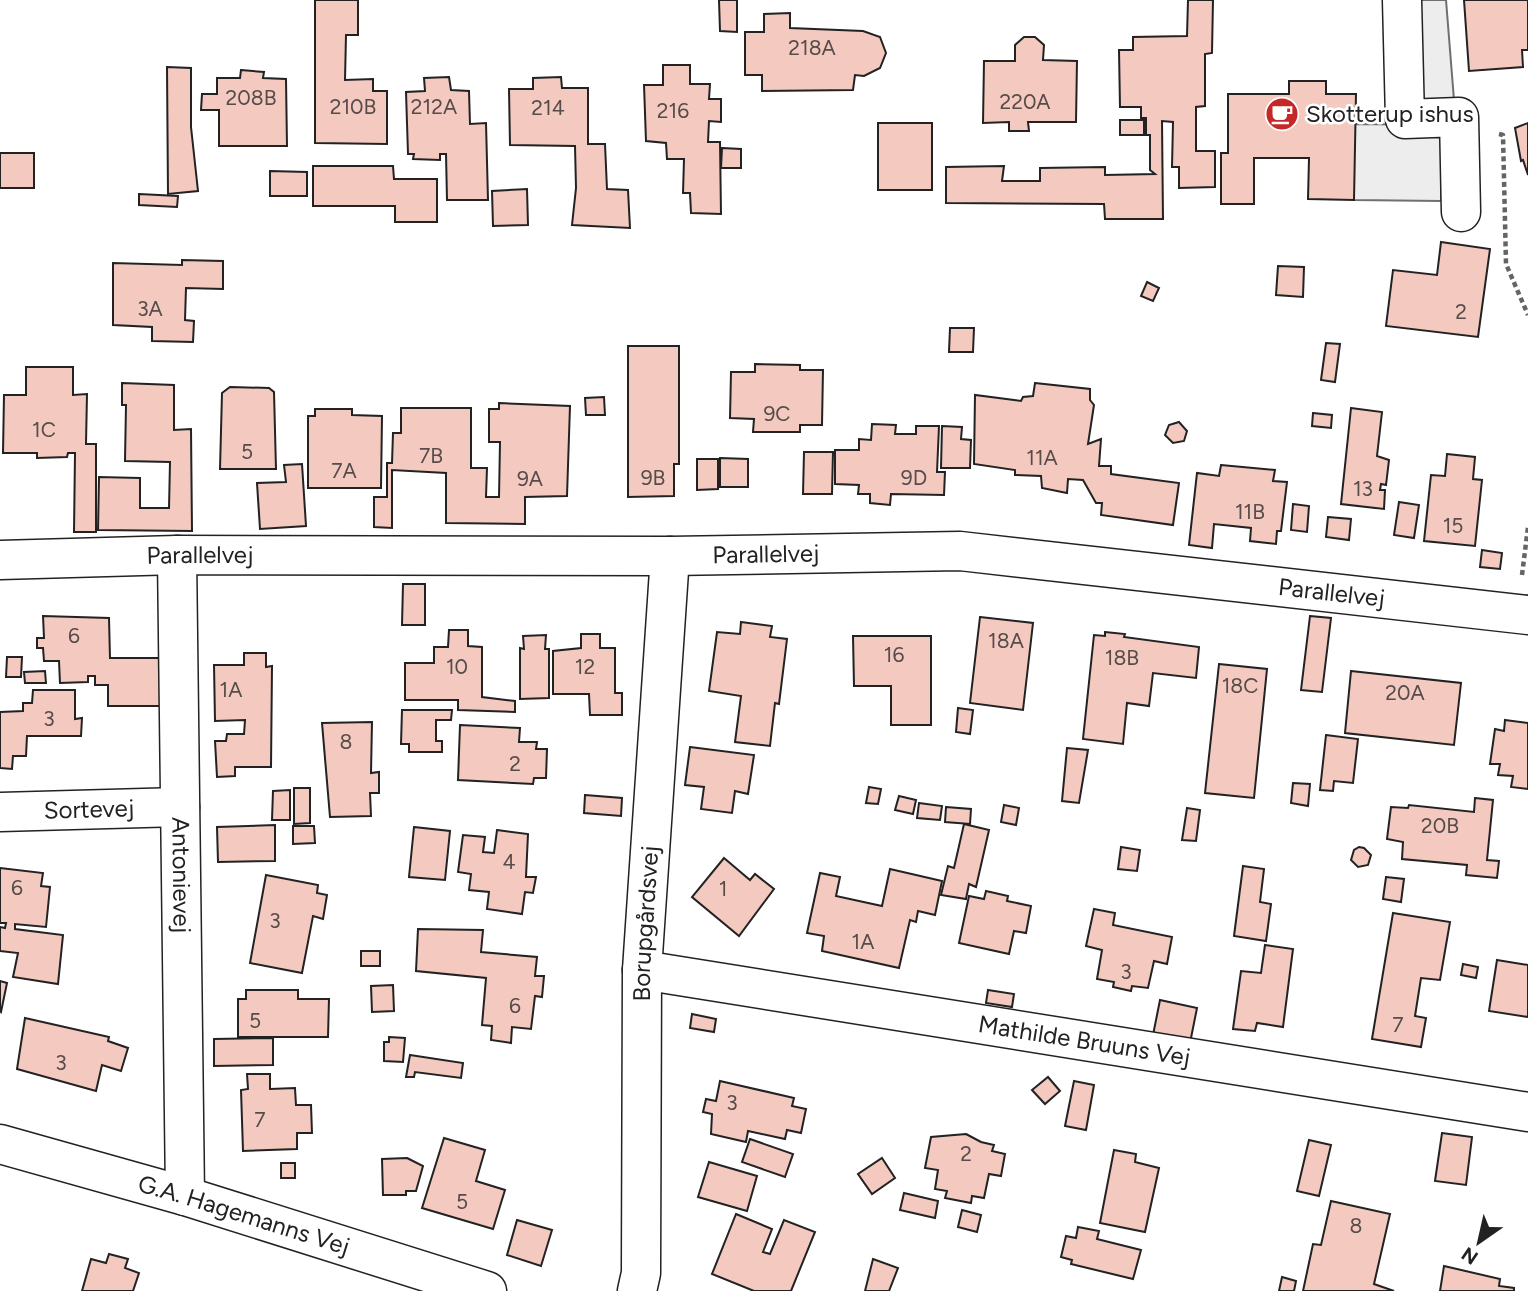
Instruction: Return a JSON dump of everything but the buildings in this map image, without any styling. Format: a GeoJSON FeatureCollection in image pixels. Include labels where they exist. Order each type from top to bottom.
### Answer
{"type":"FeatureCollection","features":[{"type":"Feature","properties":{"kind":"street"},"geometry":{"type":"LineString","coordinates":[[1402,0],[1405,119],[1459,117],[1461,212]]}},
{"type":"Feature","properties":{"kind":"street","name":"Parallelvej"},"geometry":{"type":"LineString","coordinates":[[0,560],[177,555],[670,556],[960,551],[1522,615]]}},
{"type":"Feature","properties":{"kind":"street","name":"Antonievej"},"geometry":{"type":"LineString","coordinates":[[177,555],[185,1196]]}},
{"type":"Feature","properties":{"kind":"street","name":"Borupgårdsvej"},"geometry":{"type":"LineString","coordinates":[[637,1291],[641,1273],[642,970],[670,556]]}},
{"type":"Feature","properties":{"kind":"street","name":"Sortevej"},"geometry":{"type":"LineString","coordinates":[[0,812],[180,807]]}},
{"type":"Feature","properties":{"kind":"street","name":"Mathilde Bruuns Vej"},"geometry":{"type":"LineString","coordinates":[[642,970],[1528,1112]]}},
{"type":"Feature","properties":{"kind":"street","name":"G.A. Hagemanns Vej"},"geometry":{"type":"LineString","coordinates":[[0,1144],[185,1196],[487,1291]]}},
{"type":"Feature","properties":{"kind":"path"},"geometry":{"type":"LineString","coordinates":[[1522,615],[1528,527]]}},
{"type":"Feature","properties":{"kind":"shaded area"},"geometry":{"type":"Polygon","coordinates":[[[1409,0],[1446,0],[1454,100],[1416,103],[1409,0]]]}},
{"type":"Feature","properties":{"kind":"shaded area"},"geometry":{"type":"Polygon","coordinates":[[[1354,124],[1441,125],[1441,201],[1354,200],[1354,124]]]}},
{"type":"Feature","properties":{"kind":"place","name":"Skotterup ishus"},"geometry":{"type":"Point","coordinates":[1282,114]}}]}
